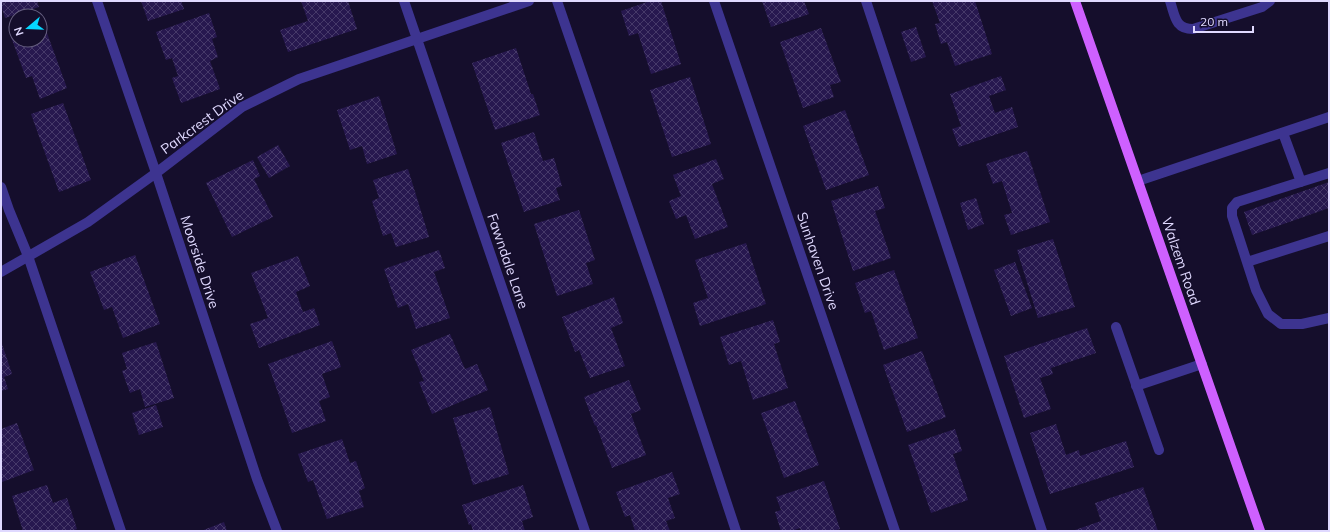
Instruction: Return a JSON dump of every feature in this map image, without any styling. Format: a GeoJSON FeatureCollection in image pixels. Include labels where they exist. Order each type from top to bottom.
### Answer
{"type":"FeatureCollection","features":[{"type":"Feature","properties":{"kind":"main road","name":"Walzem Road"},"geometry":{"type":"LineString","coordinates":[[1075,1],[1260,531]]}},
{"type":"Feature","properties":{"kind":"street","name":"Moorside Drive"},"geometry":{"type":"LineString","coordinates":[[97,1],[156,173],[257,479],[277,531]]}},
{"type":"Feature","properties":{"kind":"street","name":"Fawndale Lane"},"geometry":{"type":"LineString","coordinates":[[404,1],[585,531]]}},
{"type":"Feature","properties":{"kind":"street","name":"Parkcrest Drive"},"geometry":{"type":"LineString","coordinates":[[1,272],[88,222],[156,173],[242,107],[299,79],[529,1]]}},
{"type":"Feature","properties":{"kind":"street"},"geometry":{"type":"LineString","coordinates":[[557,1],[658,295],[736,531]]}},
{"type":"Feature","properties":{"kind":"street","name":"Sunhaven Drive"},"geometry":{"type":"LineString","coordinates":[[714,1],[896,531]]}},
{"type":"Feature","properties":{"kind":"street"},"geometry":{"type":"LineString","coordinates":[[866,1],[1042,531]]}},
{"type":"Feature","properties":{"kind":"street"},"geometry":{"type":"LineString","coordinates":[[1170,1],[1178,24],[1184,29],[1193,29],[1247,12],[1262,7],[1270,1]]}},
{"type":"Feature","properties":{"kind":"street"},"geometry":{"type":"LineString","coordinates":[[1138,181],[1329,118]]}},
{"type":"Feature","properties":{"kind":"street"},"geometry":{"type":"LineString","coordinates":[[1283,133],[1301,182]]}},
{"type":"Feature","properties":{"kind":"street"},"geometry":{"type":"LineString","coordinates":[[1329,173],[1237,202],[1232,208],[1232,216],[1256,290],[1268,314],[1280,324],[1302,324],[1329,318]]}},
{"type":"Feature","properties":{"kind":"street"},"geometry":{"type":"LineString","coordinates":[[1,187],[28,256],[120,531]]}},
{"type":"Feature","properties":{"kind":"street"},"geometry":{"type":"LineString","coordinates":[[1247,262],[1329,236]]}},
{"type":"Feature","properties":{"kind":"street"},"geometry":{"type":"LineString","coordinates":[[1116,328],[1159,450]]}},
{"type":"Feature","properties":{"kind":"street"},"geometry":{"type":"LineString","coordinates":[[1136,386],[1202,364]]}},
{"type":"Feature","properties":{"kind":"building"},"geometry":{"type":"Polygon","coordinates":[[[1,1],[37,1],[39,7],[8,8],[8,17],[5,18],[1,1]]]}},
{"type":"Feature","properties":{"kind":"building"},"geometry":{"type":"Polygon","coordinates":[[[141,1],[181,1],[184,9],[148,21],[141,1]]]}},
{"type":"Feature","properties":{"kind":"building"},"geometry":{"type":"Polygon","coordinates":[[[301,1],[348,1],[357,29],[288,52],[280,30],[308,21],[301,1]]]}},
{"type":"Feature","properties":{"kind":"building"},"geometry":{"type":"Polygon","coordinates":[[[650,1],[661,1],[681,64],[651,74],[638,33],[629,36],[621,11],[650,1]]]}},
{"type":"Feature","properties":{"kind":"building"},"geometry":{"type":"Polygon","coordinates":[[[762,1],[804,1],[809,14],[771,27],[762,1]]]}},
{"type":"Feature","properties":{"kind":"building"},"geometry":{"type":"Polygon","coordinates":[[[932,1],[975,1],[992,54],[955,66],[947,42],[941,44],[935,24],[940,23],[932,1]]]}},
{"type":"Feature","properties":{"kind":"building"},"geometry":{"type":"Polygon","coordinates":[[[209,13],[217,37],[212,39],[218,57],[210,61],[220,89],[181,103],[172,78],[178,76],[172,58],[166,60],[156,32],[209,13]]]}},
{"type":"Feature","properties":{"kind":"building"},"geometry":{"type":"Polygon","coordinates":[[[916,27],[926,57],[911,62],[901,32],[916,27]]]}},
{"type":"Feature","properties":{"kind":"building"},"geometry":{"type":"Polygon","coordinates":[[[821,28],[841,82],[830,85],[834,97],[803,108],[780,42],[821,28]]]}},
{"type":"Feature","properties":{"kind":"building"},"geometry":{"type":"Polygon","coordinates":[[[48,36],[67,88],[40,99],[32,76],[26,78],[15,48],[48,48],[48,36]]]}},
{"type":"Feature","properties":{"kind":"building"},"geometry":{"type":"Polygon","coordinates":[[[516,48],[531,94],[533,94],[540,115],[495,130],[472,63],[516,48]]]}},
{"type":"Feature","properties":{"kind":"building"},"geometry":{"type":"Polygon","coordinates":[[[1001,76],[1006,90],[989,96],[995,113],[1012,107],[1018,127],[959,147],[952,129],[961,126],[950,94],[1001,76]]]}},
{"type":"Feature","properties":{"kind":"building"},"geometry":{"type":"Polygon","coordinates":[[[690,77],[711,144],[672,157],[650,90],[690,77]]]}},
{"type":"Feature","properties":{"kind":"building"},"geometry":{"type":"Polygon","coordinates":[[[379,96],[397,154],[367,164],[362,146],[350,150],[337,110],[379,96]]]}},
{"type":"Feature","properties":{"kind":"building"},"geometry":{"type":"Polygon","coordinates":[[[63,103],[91,180],[59,192],[31,114],[63,103]]]}},
{"type":"Feature","properties":{"kind":"building"},"geometry":{"type":"Polygon","coordinates":[[[845,110],[869,175],[826,190],[803,126],[845,110]]]}},
{"type":"Feature","properties":{"kind":"building"},"geometry":{"type":"Polygon","coordinates":[[[534,132],[543,161],[554,158],[562,186],[556,188],[560,200],[524,212],[501,143],[534,132]]]}},
{"type":"Feature","properties":{"kind":"building"},"geometry":{"type":"Polygon","coordinates":[[[278,145],[290,166],[269,178],[257,157],[278,145]]]}},
{"type":"Feature","properties":{"kind":"building"},"geometry":{"type":"Polygon","coordinates":[[[1027,151],[1050,222],[1011,235],[1004,215],[1012,213],[1002,181],[993,184],[986,164],[1027,151]]]}},
{"type":"Feature","properties":{"kind":"building"},"geometry":{"type":"Polygon","coordinates":[[[716,159],[724,179],[712,184],[728,227],[695,239],[686,215],[676,219],[669,201],[681,196],[673,175],[716,159]]]}},
{"type":"Feature","properties":{"kind":"building"},"geometry":{"type":"Polygon","coordinates":[[[253,160],[260,176],[254,179],[273,217],[232,237],[206,183],[253,160]]]}},
{"type":"Feature","properties":{"kind":"building"},"geometry":{"type":"Polygon","coordinates":[[[408,169],[429,237],[396,247],[391,233],[383,236],[372,201],[379,198],[373,180],[408,169]]]}},
{"type":"Feature","properties":{"kind":"building"},"geometry":{"type":"Polygon","coordinates":[[[1329,182],[1329,208],[1252,235],[1244,212],[1329,182]]]}},
{"type":"Feature","properties":{"kind":"building"},"geometry":{"type":"Polygon","coordinates":[[[878,186],[885,208],[875,211],[891,258],[853,271],[831,201],[878,186]]]}},
{"type":"Feature","properties":{"kind":"building"},"geometry":{"type":"Polygon","coordinates":[[[976,198],[984,224],[968,230],[960,203],[976,198]]]}},
{"type":"Feature","properties":{"kind":"building"},"geometry":{"type":"Polygon","coordinates":[[[579,210],[595,260],[586,263],[593,284],[557,296],[534,224],[579,210]]]}},
{"type":"Feature","properties":{"kind":"building"},"geometry":{"type":"Polygon","coordinates":[[[1053,239],[1075,307],[1038,318],[1017,250],[1053,239]]]}},
{"type":"Feature","properties":{"kind":"building"},"geometry":{"type":"Polygon","coordinates":[[[746,243],[766,304],[700,326],[693,303],[708,298],[695,260],[746,243]]]}},
{"type":"Feature","properties":{"kind":"building"},"geometry":{"type":"Polygon","coordinates":[[[439,250],[445,268],[434,272],[450,318],[416,329],[408,304],[398,308],[384,269],[439,250]]]}},
{"type":"Feature","properties":{"kind":"building"},"geometry":{"type":"Polygon","coordinates":[[[135,255],[160,324],[123,338],[112,307],[104,310],[90,272],[135,255]]]}},
{"type":"Feature","properties":{"kind":"building"},"geometry":{"type":"Polygon","coordinates":[[[298,256],[310,286],[296,292],[303,312],[314,308],[320,325],[259,348],[250,324],[268,318],[251,273],[298,256]]]}},
{"type":"Feature","properties":{"kind":"building"},"geometry":{"type":"Polygon","coordinates":[[[1015,262],[1032,308],[1011,316],[994,270],[1015,262]]]}},
{"type":"Feature","properties":{"kind":"building"},"geometry":{"type":"Polygon","coordinates":[[[894,270],[918,338],[884,350],[871,311],[865,313],[855,283],[894,270]]]}},
{"type":"Feature","properties":{"kind":"building"},"geometry":{"type":"Polygon","coordinates":[[[614,297],[623,323],[611,328],[625,366],[590,378],[579,350],[575,352],[562,317],[614,297]]]}},
{"type":"Feature","properties":{"kind":"building"},"geometry":{"type":"Polygon","coordinates":[[[773,320],[780,342],[774,344],[788,388],[753,400],[741,361],[729,365],[720,337],[773,320]]]}},
{"type":"Feature","properties":{"kind":"building"},"geometry":{"type":"Polygon","coordinates":[[[1087,328],[1096,353],[1051,368],[1053,374],[1040,378],[1051,409],[1024,418],[1004,356],[1087,328]]]}},
{"type":"Feature","properties":{"kind":"building"},"geometry":{"type":"Polygon","coordinates":[[[450,334],[465,369],[477,364],[488,390],[432,414],[419,382],[424,381],[411,350],[450,334]]]}},
{"type":"Feature","properties":{"kind":"building"},"geometry":{"type":"Polygon","coordinates":[[[1,341],[12,374],[4,377],[8,389],[1,391],[1,341]]]}},
{"type":"Feature","properties":{"kind":"building"},"geometry":{"type":"Polygon","coordinates":[[[332,341],[341,367],[322,374],[330,397],[319,401],[326,421],[292,433],[268,364],[332,341]]]}},
{"type":"Feature","properties":{"kind":"building"},"geometry":{"type":"Polygon","coordinates":[[[156,342],[174,398],[145,407],[140,389],[130,393],[122,371],[127,369],[122,353],[156,342]]]}},
{"type":"Feature","properties":{"kind":"building"},"geometry":{"type":"Polygon","coordinates":[[[922,351],[946,417],[907,432],[883,365],[922,351]]]}},
{"type":"Feature","properties":{"kind":"building"},"geometry":{"type":"Polygon","coordinates":[[[629,380],[641,410],[631,414],[646,455],[612,468],[584,397],[629,380]]]}},
{"type":"Feature","properties":{"kind":"building"},"geometry":{"type":"Polygon","coordinates":[[[795,401],[819,465],[784,478],[761,413],[795,401]]]}},
{"type":"Feature","properties":{"kind":"building"},"geometry":{"type":"Polygon","coordinates":[[[156,405],[163,427],[139,435],[132,413],[156,405]]]}},
{"type":"Feature","properties":{"kind":"building"},"geometry":{"type":"Polygon","coordinates":[[[490,407],[509,474],[473,485],[453,418],[490,407]]]}},
{"type":"Feature","properties":{"kind":"building"},"geometry":{"type":"Polygon","coordinates":[[[17,423],[34,470],[2,482],[1,429],[17,423]]]}},
{"type":"Feature","properties":{"kind":"building"},"geometry":{"type":"Polygon","coordinates":[[[1056,424],[1066,455],[1079,450],[1080,456],[1126,441],[1134,467],[1050,494],[1030,433],[1056,424]]]}},
{"type":"Feature","properties":{"kind":"building"},"geometry":{"type":"Polygon","coordinates":[[[955,429],[962,451],[953,454],[968,500],[931,513],[908,445],[955,429]]]}},
{"type":"Feature","properties":{"kind":"building"},"geometry":{"type":"Polygon","coordinates":[[[342,439],[350,463],[356,461],[365,488],[359,491],[364,507],[327,519],[313,480],[308,482],[298,454],[342,439]]]}},
{"type":"Feature","properties":{"kind":"building"},"geometry":{"type":"Polygon","coordinates":[[[672,472],[680,494],[668,498],[675,518],[666,521],[670,531],[635,531],[630,515],[625,517],[616,492],[672,472]]]}},
{"type":"Feature","properties":{"kind":"building"},"geometry":{"type":"Polygon","coordinates":[[[824,481],[840,529],[833,531],[801,531],[800,528],[792,531],[781,531],[775,512],[781,510],[776,497],[824,481]]]}},
{"type":"Feature","properties":{"kind":"building"},"geometry":{"type":"Polygon","coordinates":[[[47,485],[53,503],[67,498],[77,529],[72,531],[23,531],[12,496],[47,485]]]}},
{"type":"Feature","properties":{"kind":"building"},"geometry":{"type":"Polygon","coordinates":[[[523,485],[533,517],[522,521],[525,531],[473,531],[471,524],[469,525],[462,505],[523,485]]]}},
{"type":"Feature","properties":{"kind":"building"},"geometry":{"type":"Polygon","coordinates":[[[1143,487],[1158,531],[1072,531],[1101,521],[1095,503],[1143,487]]]}},
{"type":"Feature","properties":{"kind":"building"},"geometry":{"type":"Polygon","coordinates":[[[224,522],[227,531],[201,531],[224,522]]]}}]}
